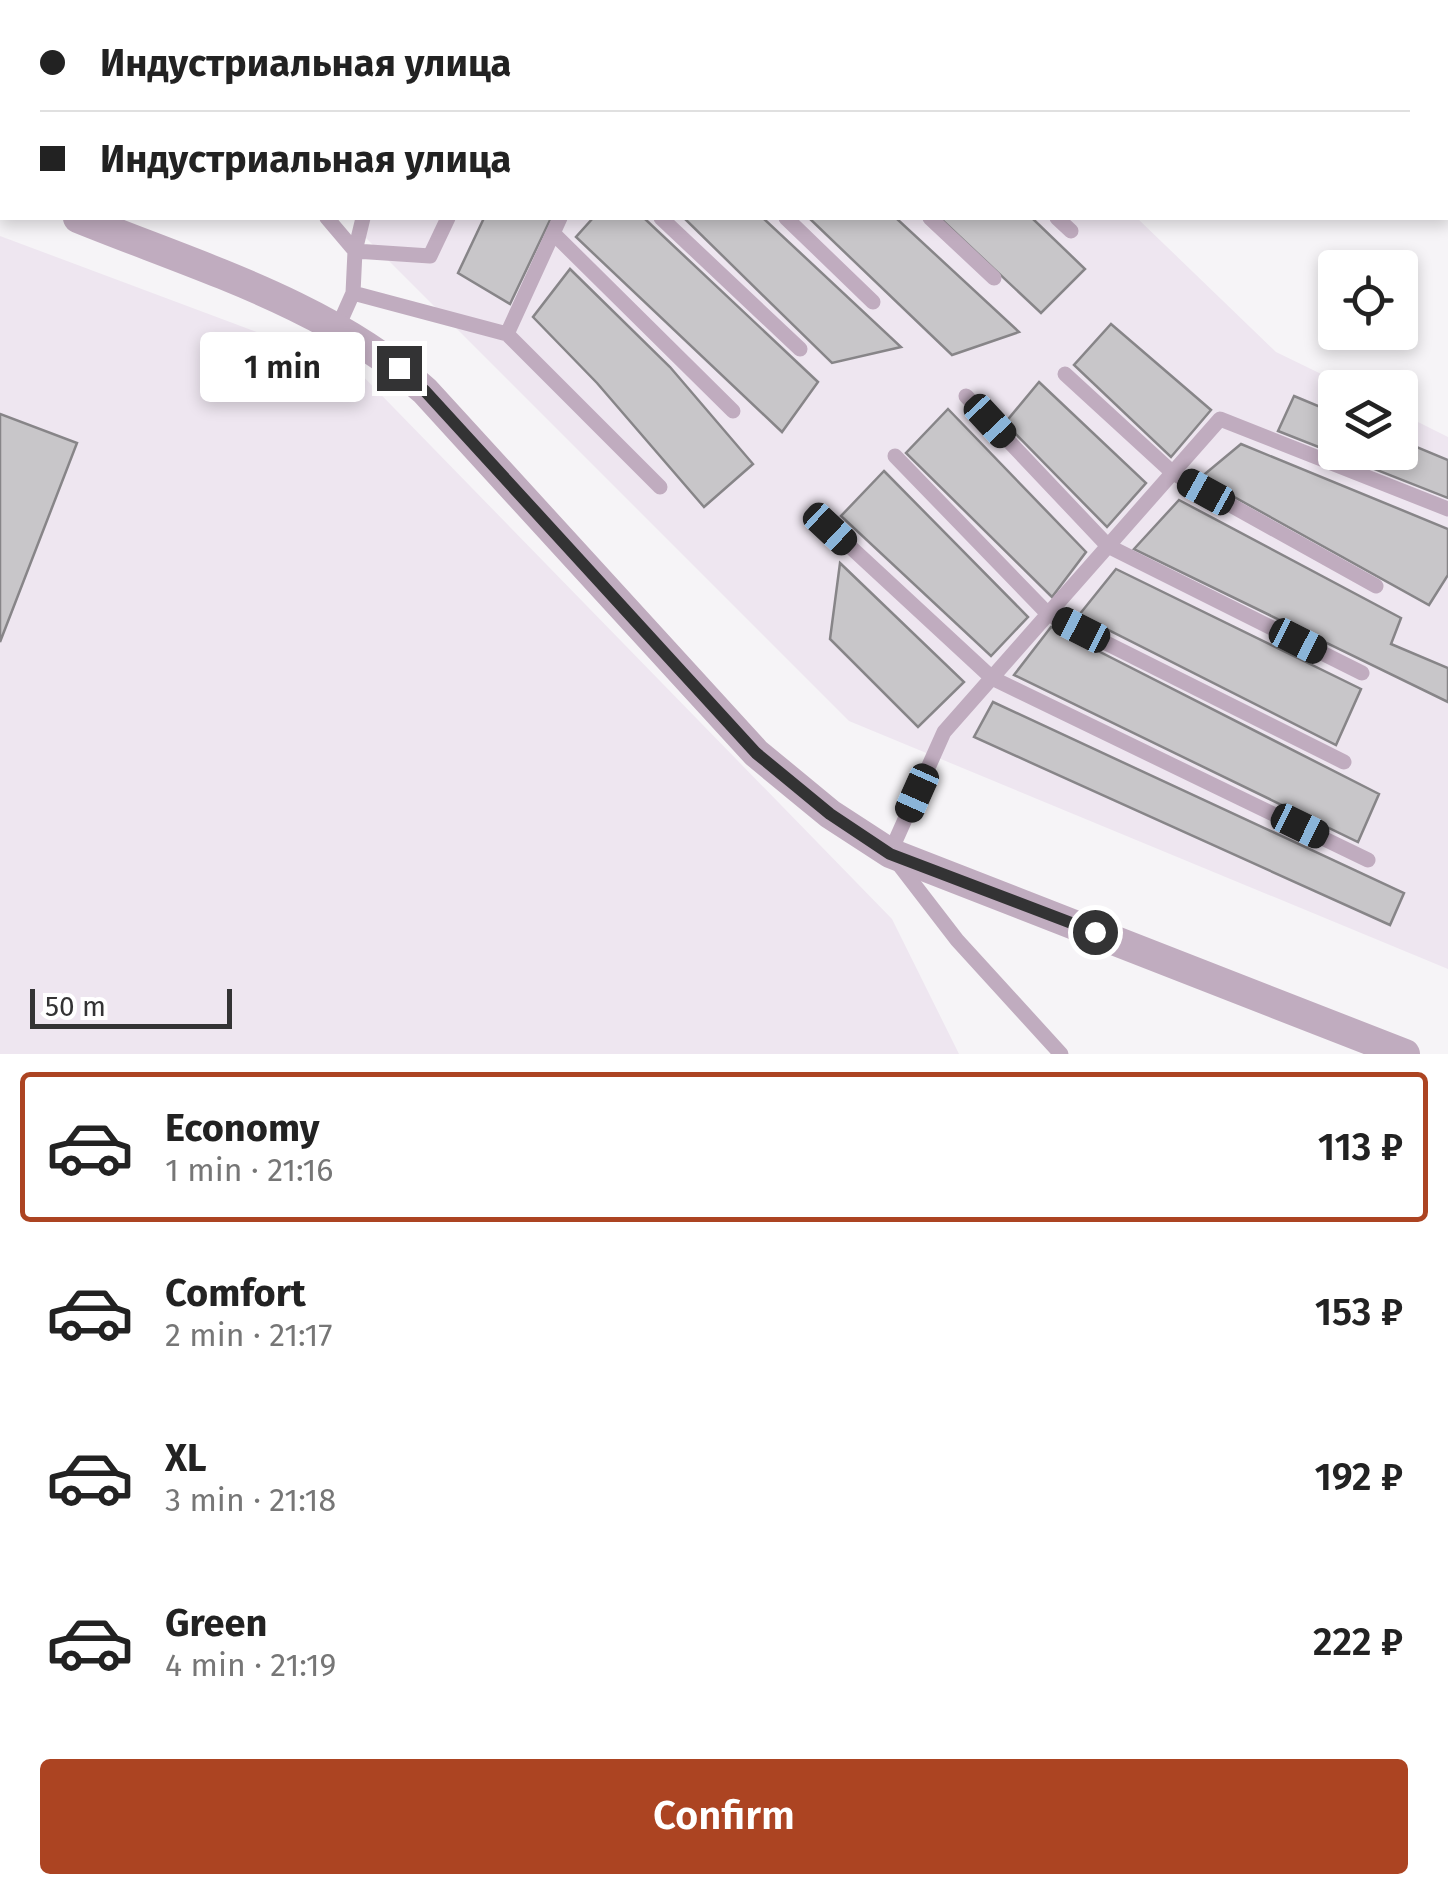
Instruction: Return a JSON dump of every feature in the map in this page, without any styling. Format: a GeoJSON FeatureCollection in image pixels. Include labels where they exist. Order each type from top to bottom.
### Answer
{"type":"FeatureCollection","features":[{"type":"Feature","properties":{"kind":"street"},"geometry":{"type":"LineString","coordinates":[[83,220],[336,329],[399,368],[425,391],[756,753],[830,814],[890,854],[1405,1054]]}},
{"type":"Feature","properties":{"kind":"lane"},"geometry":{"type":"LineString","coordinates":[[329,220],[356,251],[430,256],[447,220]]}},
{"type":"Feature","properties":{"kind":"lane"},"geometry":{"type":"LineString","coordinates":[[336,329],[353,294],[363,220]]}},
{"type":"Feature","properties":{"kind":"lane"},"geometry":{"type":"LineString","coordinates":[[663,220],[800,349]]}},
{"type":"Feature","properties":{"kind":"lane"},"geometry":{"type":"LineString","coordinates":[[788,220],[873,302]]}},
{"type":"Feature","properties":{"kind":"lane"},"geometry":{"type":"LineString","coordinates":[[932,220],[994,278]]}},
{"type":"Feature","properties":{"kind":"lane"},"geometry":{"type":"LineString","coordinates":[[1059,220],[1071,230]]}},
{"type":"Feature","properties":{"kind":"lane"},"geometry":{"type":"LineString","coordinates":[[507,334],[556,225],[733,411]]}},
{"type":"Feature","properties":{"kind":"lane"},"geometry":{"type":"LineString","coordinates":[[353,294],[507,334],[660,487]]}},
{"type":"Feature","properties":{"kind":"lane"},"geometry":{"type":"LineString","coordinates":[[1065,374],[1172,473],[1376,586]]}},
{"type":"Feature","properties":{"kind":"lane"},"geometry":{"type":"LineString","coordinates":[[966,396],[1108,546],[1362,673]]}},
{"type":"Feature","properties":{"kind":"lane"},"geometry":{"type":"LineString","coordinates":[[1061,1054],[956,940],[890,854],[944,732],[1220,419],[1448,509]]}},
{"type":"Feature","properties":{"kind":"lane"},"geometry":{"type":"LineString","coordinates":[[895,456],[1048,614],[1344,762]]}},
{"type":"Feature","properties":{"kind":"lane"},"geometry":{"type":"LineString","coordinates":[[830,529],[992,678],[1368,860]]}},
{"type":"Feature","properties":{"kind":"shaded area"},"geometry":{"type":"Polygon","coordinates":[[[367,220],[1139,220],[1276,352],[1318,372],[1318,470],[1418,470],[1418,422],[1448,437],[1448,969],[849,721],[361,233],[367,220]]]}},
{"type":"Feature","properties":{"kind":"shaded area"},"geometry":{"type":"Polygon","coordinates":[[[0,236],[356,369],[892,919],[959,1054],[0,1054],[0,236]]]}},
{"type":"Feature","properties":{"kind":"building"},"geometry":{"type":"Polygon","coordinates":[[[483,220],[550,220],[510,304],[458,273],[483,220]]]}},
{"type":"Feature","properties":{"kind":"building"},"geometry":{"type":"Polygon","coordinates":[[[591,220],[646,220],[818,382],[782,432],[576,237],[591,220]]]}},
{"type":"Feature","properties":{"kind":"building"},"geometry":{"type":"Polygon","coordinates":[[[686,220],[765,220],[901,347],[832,363],[686,220]]]}},
{"type":"Feature","properties":{"kind":"building"},"geometry":{"type":"Polygon","coordinates":[[[811,220],[898,220],[1019,332],[952,355],[811,220]]]}},
{"type":"Feature","properties":{"kind":"building"},"geometry":{"type":"Polygon","coordinates":[[[942,220],[1034,220],[1085,269],[1041,313],[942,220]]]}},
{"type":"Feature","properties":{"kind":"building"},"geometry":{"type":"Polygon","coordinates":[[[570,269],[670,367],[753,464],[704,507],[597,383],[533,317],[570,269]]]}},
{"type":"Feature","properties":{"kind":"building"},"geometry":{"type":"Polygon","coordinates":[[[1111,324],[1211,410],[1171,457],[1074,365],[1111,324]]]}},
{"type":"Feature","properties":{"kind":"building"},"geometry":{"type":"Polygon","coordinates":[[[1039,382],[1146,483],[1107,527],[1005,423],[1039,382]]]}},
{"type":"Feature","properties":{"kind":"building"},"geometry":{"type":"Polygon","coordinates":[[[1294,396],[1318,406],[1318,447],[1278,431],[1294,396]]]}},
{"type":"Feature","properties":{"kind":"building"},"geometry":{"type":"Polygon","coordinates":[[[948,409],[1086,552],[1052,597],[906,453],[948,409]]]}},
{"type":"Feature","properties":{"kind":"building"},"geometry":{"type":"Polygon","coordinates":[[[0,414],[77,443],[0,642],[0,414]]]}},
{"type":"Feature","properties":{"kind":"building"},"geometry":{"type":"Polygon","coordinates":[[[1241,444],[1448,529],[1448,575],[1429,605],[1200,478],[1241,444]]]}},
{"type":"Feature","properties":{"kind":"building"},"geometry":{"type":"Polygon","coordinates":[[[1418,448],[1448,460],[1448,498],[1377,470],[1418,470],[1418,448]]]}},
{"type":"Feature","properties":{"kind":"building"},"geometry":{"type":"Polygon","coordinates":[[[884,471],[1028,617],[991,656],[841,516],[884,471]]]}},
{"type":"Feature","properties":{"kind":"building"},"geometry":{"type":"Polygon","coordinates":[[[1179,500],[1401,618],[1391,644],[1448,668],[1448,702],[1134,549],[1179,500]]]}},
{"type":"Feature","properties":{"kind":"building"},"geometry":{"type":"Polygon","coordinates":[[[840,563],[964,682],[918,727],[830,639],[840,563]]]}},
{"type":"Feature","properties":{"kind":"building"},"geometry":{"type":"Polygon","coordinates":[[[1116,569],[1361,689],[1336,745],[1079,615],[1116,569]]]}},
{"type":"Feature","properties":{"kind":"building"},"geometry":{"type":"Polygon","coordinates":[[[1051,627],[1379,794],[1358,842],[1014,675],[1051,627]]]}},
{"type":"Feature","properties":{"kind":"building"},"geometry":{"type":"Polygon","coordinates":[[[993,702],[1404,893],[1390,925],[974,737],[993,702]]]}},
{"type":"Feature","properties":{"kind":"route"},"geometry":{"type":"LineString","coordinates":[[399,368],[425,391],[756,753],[830,814],[890,854],[1095,932]]}}]}
